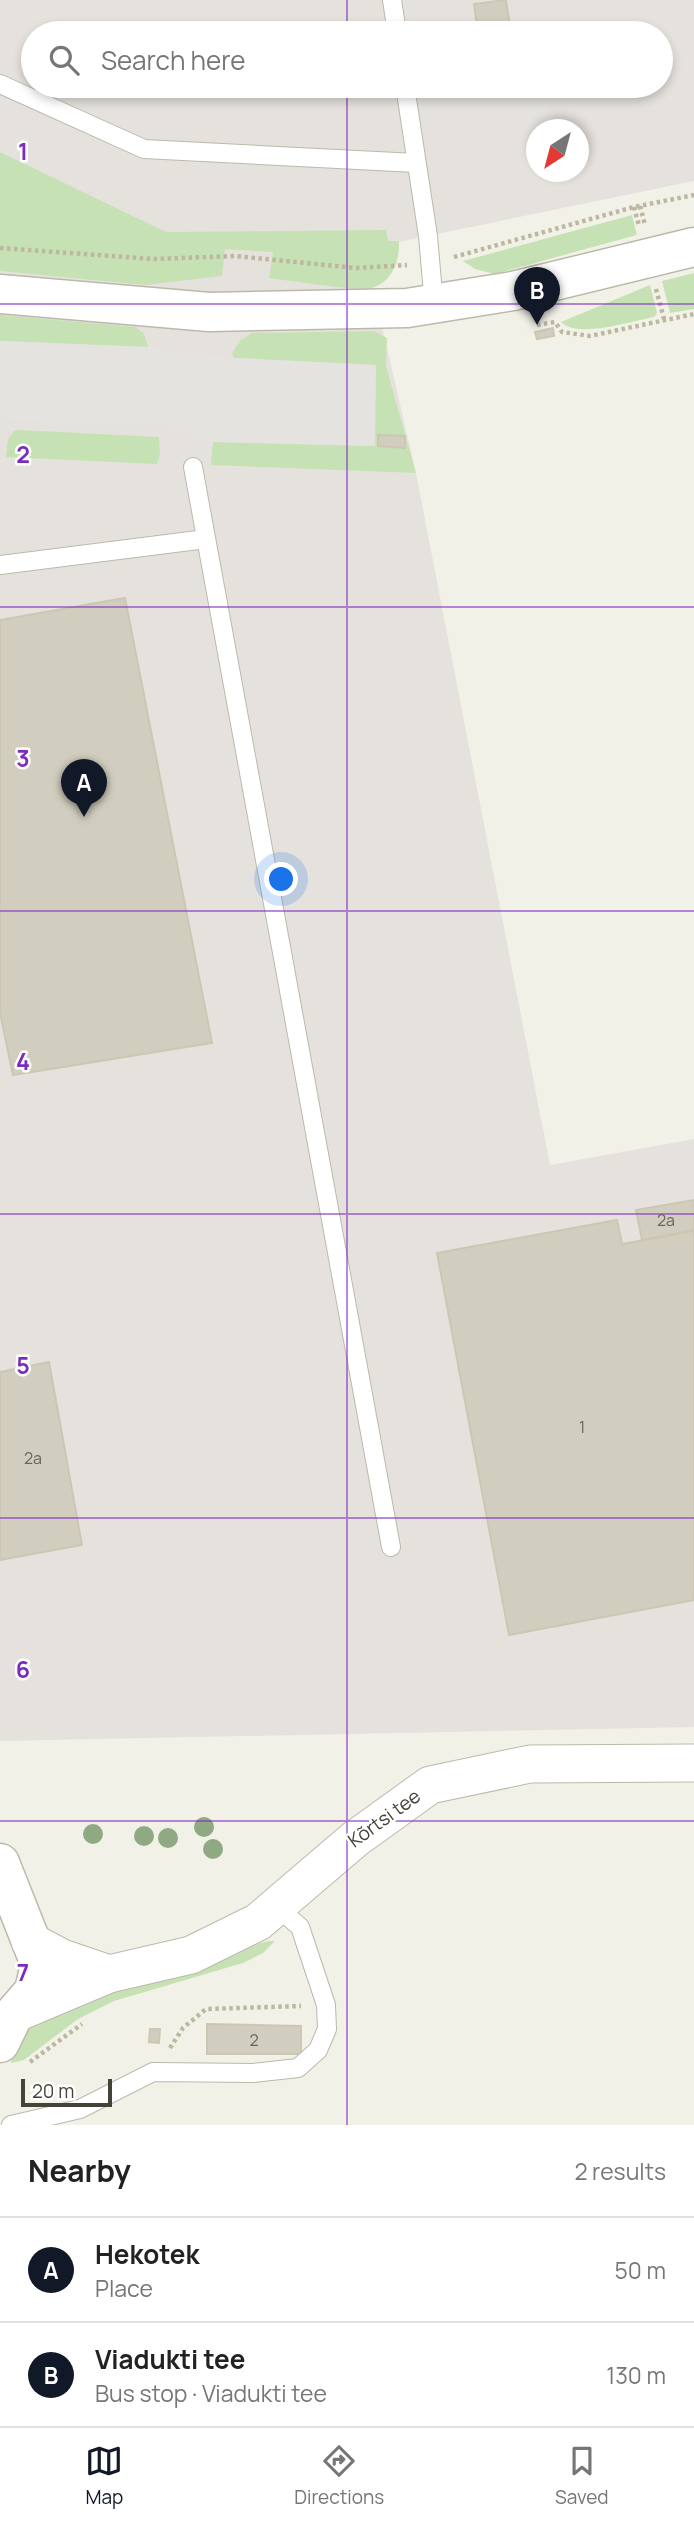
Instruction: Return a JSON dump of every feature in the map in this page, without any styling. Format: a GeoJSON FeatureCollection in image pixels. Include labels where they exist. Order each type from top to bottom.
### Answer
{"type":"FeatureCollection","features":[{"type":"Feature","properties":{"kind":"street"},"geometry":{"type":"LineString","coordinates":[[0,294],[215,312],[407,308],[513,291],[694,247]]}},
{"type":"Feature","properties":{"kind":"street","name":"Kõrtsi tee"},"geometry":{"type":"LineString","coordinates":[[8,2036],[109,1973],[191,1955],[258,1922],[355,1839],[430,1785],[530,1763],[694,1763]]}},
{"type":"Feature","properties":{"kind":"street"},"geometry":{"type":"LineString","coordinates":[[0,1863],[15,1933],[40,1964],[34,1991],[8,2036]]}},
{"type":"Feature","properties":{"kind":"street"},"geometry":{"type":"LineString","coordinates":[[15,1933],[62,1958],[109,1973]]}},
{"type":"Feature","properties":{"kind":"lane"},"geometry":{"type":"LineString","coordinates":[[392,0],[395,21]]}},
{"type":"Feature","properties":{"kind":"lane"},"geometry":{"type":"LineString","coordinates":[[0,84],[21,93]]}},
{"type":"Feature","properties":{"kind":"lane"},"geometry":{"type":"LineString","coordinates":[[31,98],[144,149],[416,163]]}},
{"type":"Feature","properties":{"kind":"lane"},"geometry":{"type":"LineString","coordinates":[[407,98],[434,305]]}},
{"type":"Feature","properties":{"kind":"lane"},"geometry":{"type":"LineString","coordinates":[[193,467],[391,1547]]}},
{"type":"Feature","properties":{"kind":"lane"},"geometry":{"type":"LineString","coordinates":[[0,565],[206,539]]}},
{"type":"Feature","properties":{"kind":"lane"},"geometry":{"type":"LineString","coordinates":[[11,2125],[80,2109],[153,2072],[253,2073],[298,2068],[318,2050],[327,2029],[326,2005],[300,1927],[276,1906]]}},
{"type":"Feature","properties":{"kind":"path"},"geometry":{"type":"LineString","coordinates":[[0,248],[156,259],[235,256],[356,268],[430,263],[634,207],[694,195]]}},
{"type":"Feature","properties":{"kind":"path"},"geometry":{"type":"LineString","coordinates":[[537,325],[555,322],[562,332],[590,336],[694,314]]}},
{"type":"Feature","properties":{"kind":"path"},"geometry":{"type":"LineString","coordinates":[[153,2072],[183,2028],[206,2010],[326,2005]]}},
{"type":"Feature","properties":{"kind":"path"},"geometry":{"type":"LineString","coordinates":[[8,2036],[86,2022]]}},
{"type":"Feature","properties":{"kind":"shaded area"},"geometry":{"type":"Polygon","coordinates":[[[0,0],[694,0],[694,181],[364,249],[416,473],[550,1165],[694,1139],[694,1727],[0,1741],[0,0]]]}},
{"type":"Feature","properties":{"kind":"shaded area"},"geometry":{"type":"Polygon","coordinates":[[[0,341],[148,347],[234,358],[376,365],[375,446],[213,442],[160,426],[0,419],[0,341]]]}},
{"type":"Feature","properties":{"kind":"green space"},"geometry":{"type":"Polygon","coordinates":[[[0,152],[166,232],[386,230],[388,241],[399,241],[398,256],[390,276],[385,281],[365,289],[269,278],[273,252],[225,249],[222,276],[145,285],[0,271],[0,152]]]}},
{"type":"Feature","properties":{"kind":"green space"},"geometry":{"type":"Polygon","coordinates":[[[632,215],[637,235],[494,274],[475,269],[463,261],[632,215]]]}},
{"type":"Feature","properties":{"kind":"green space"},"geometry":{"type":"Polygon","coordinates":[[[694,273],[694,309],[670,313],[662,281],[694,273]]]}},
{"type":"Feature","properties":{"kind":"green space"},"geometry":{"type":"Polygon","coordinates":[[[650,285],[657,313],[654,317],[591,329],[568,327],[561,322],[650,285]]]}},
{"type":"Feature","properties":{"kind":"green space"},"geometry":{"type":"Polygon","coordinates":[[[0,315],[136,327],[144,334],[148,347],[0,341],[0,315]]]}},
{"type":"Feature","properties":{"kind":"green space"},"geometry":{"type":"Polygon","coordinates":[[[374,331],[387,338],[386,366],[416,473],[211,465],[213,442],[374,446],[375,365],[234,358],[232,353],[241,340],[252,333],[374,331]]]}},
{"type":"Feature","properties":{"kind":"green space"},"geometry":{"type":"Polygon","coordinates":[[[14,431],[159,437],[160,455],[157,464],[6,457],[8,439],[14,431]]]}},
{"type":"Feature","properties":{"kind":"green space"},"geometry":{"type":"Polygon","coordinates":[[[268,1941],[275,1941],[263,1953],[243,1963],[114,2001],[78,2019],[24,2060],[11,2063],[16,2045],[27,2030],[69,2007],[218,1962],[268,1941]]]}},
{"type":"Feature","properties":{"kind":"building"},"geometry":{"type":"Polygon","coordinates":[[[506,0],[509,21],[476,21],[474,4],[506,0]]]}},
{"type":"Feature","properties":{"kind":"building"},"geometry":{"type":"Polygon","coordinates":[[[553,328],[554,336],[537,339],[535,332],[553,328]]]}},
{"type":"Feature","properties":{"kind":"building"},"geometry":{"type":"Polygon","coordinates":[[[378,435],[405,436],[405,448],[378,446],[378,435]]]}},
{"type":"Feature","properties":{"kind":"building"},"geometry":{"type":"Polygon","coordinates":[[[125,598],[212,1043],[13,1075],[0,1013],[0,620],[125,598]]]}},
{"type":"Feature","properties":{"kind":"building"},"geometry":{"type":"Polygon","coordinates":[[[694,1200],[694,1230],[642,1240],[636,1210],[694,1200]]]}},
{"type":"Feature","properties":{"kind":"building"},"geometry":{"type":"Polygon","coordinates":[[[617,1220],[622,1244],[694,1231],[694,1600],[509,1635],[437,1253],[617,1220]]]}},
{"type":"Feature","properties":{"kind":"building"},"geometry":{"type":"Polygon","coordinates":[[[49,1362],[82,1545],[0,1560],[0,1372],[49,1362]]]}},
{"type":"Feature","properties":{"kind":"building"},"geometry":{"type":"Polygon","coordinates":[[[207,2024],[301,2026],[301,2054],[207,2054],[207,2024]]]}},
{"type":"Feature","properties":{"kind":"building"},"geometry":{"type":"Polygon","coordinates":[[[150,2029],[160,2029],[159,2043],[149,2042],[150,2029]]]}},
{"type":"Feature","properties":{"kind":"place","name":"Viadukti tee"},"geometry":{"type":"Point","coordinates":[537,325]}},
{"type":"Feature","properties":{"kind":"place","name":"Hekotek"},"geometry":{"type":"Point","coordinates":[84,817]}}]}
